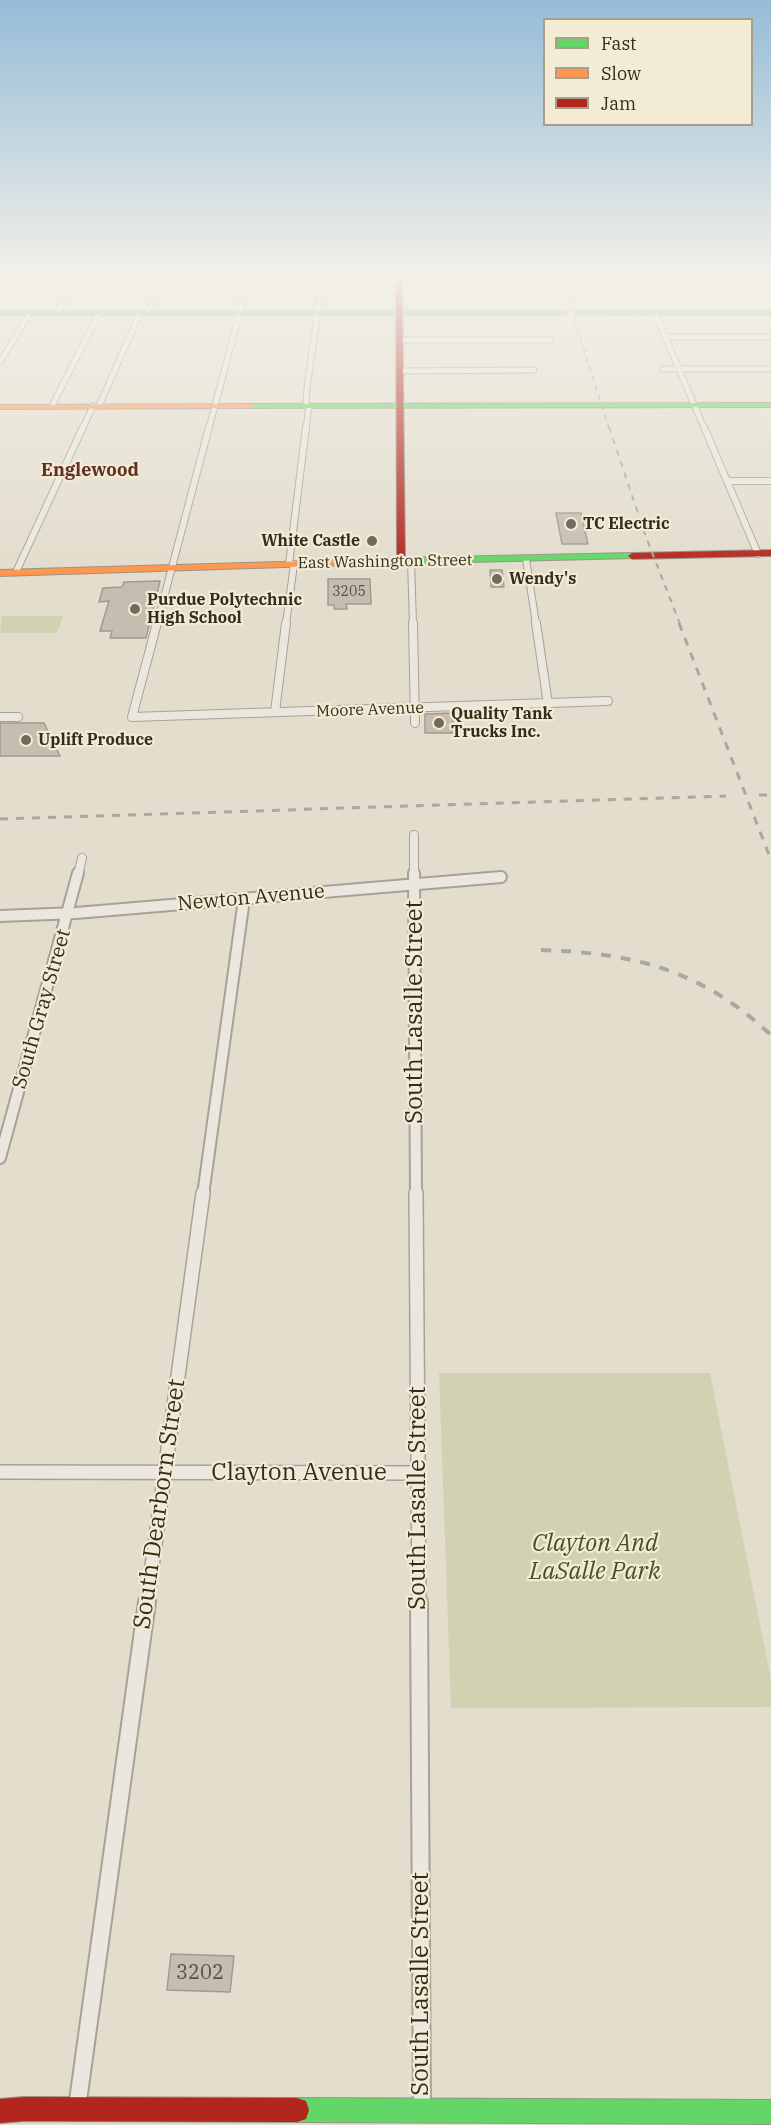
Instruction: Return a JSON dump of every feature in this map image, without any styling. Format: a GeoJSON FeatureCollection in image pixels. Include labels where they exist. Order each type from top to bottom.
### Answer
{"type":"FeatureCollection","features":[{"type":"Feature","properties":{"kind":"main road"},"geometry":{"type":"LineString","coordinates":[[400,373],[406,561]]}},
{"type":"Feature","properties":{"kind":"main road"},"geometry":{"type":"LineString","coordinates":[[0,406],[771,405]]}},
{"type":"Feature","properties":{"kind":"main road","name":"East Washington Street"},"geometry":{"type":"LineString","coordinates":[[0,573],[406,561],[765,554]]}},
{"type":"Feature","properties":{"kind":"main road"},"geometry":{"type":"LineString","coordinates":[[0,2111],[76,2109],[771,2112]]}},
{"type":"Feature","properties":{"kind":"street"},"geometry":{"type":"LineString","coordinates":[[52,406],[69,373]]}},
{"type":"Feature","properties":{"kind":"street"},"geometry":{"type":"LineString","coordinates":[[16,572],[113,373]]}},
{"type":"Feature","properties":{"kind":"street"},"geometry":{"type":"LineString","coordinates":[[173,567],[224,373]]}},
{"type":"Feature","properties":{"kind":"street"},"geometry":{"type":"LineString","coordinates":[[275,712],[309,406],[306,403],[310,373]]}},
{"type":"Feature","properties":{"kind":"street"},"geometry":{"type":"LineString","coordinates":[[681,373],[727,481],[765,554]]}},
{"type":"Feature","properties":{"kind":"street"},"geometry":{"type":"LineString","coordinates":[[727,481],[771,482]]}},
{"type":"Feature","properties":{"kind":"street"},"geometry":{"type":"LineString","coordinates":[[526,559],[548,704]]}},
{"type":"Feature","properties":{"kind":"street"},"geometry":{"type":"LineString","coordinates":[[406,561],[415,723]]}},
{"type":"Feature","properties":{"kind":"street","name":"Moore Avenue"},"geometry":{"type":"LineString","coordinates":[[173,567],[132,717],[608,701]]}},
{"type":"Feature","properties":{"kind":"street"},"geometry":{"type":"LineString","coordinates":[[0,717],[18,717]]}},
{"type":"Feature","properties":{"kind":"street","name":"South Lasalle Street"},"geometry":{"type":"LineString","coordinates":[[414,835],[422,2112]]}},
{"type":"Feature","properties":{"kind":"street","name":"South Gray Street"},"geometry":{"type":"LineString","coordinates":[[0,1158],[5,1119],[69,914],[82,858]]}},
{"type":"Feature","properties":{"kind":"street","name":"Newton Avenue"},"geometry":{"type":"LineString","coordinates":[[0,916],[69,914],[501,877]]}},
{"type":"Feature","properties":{"kind":"street","name":"South Dearborn Street"},"geometry":{"type":"LineString","coordinates":[[76,2109],[244,899]]}},
{"type":"Feature","properties":{"kind":"street","name":"Clayton Avenue"},"geometry":{"type":"LineString","coordinates":[[0,1472],[418,1473]]}},
{"type":"Feature","properties":{"kind":"green space"},"geometry":{"type":"Polygon","coordinates":[[[2,616],[63,616],[57,633],[0,633],[2,616]]]}},
{"type":"Feature","properties":{"kind":"green space","name":"Clayton And LaSalle Park"},"geometry":{"type":"Polygon","coordinates":[[[439,1373],[710,1373],[771,1680],[771,1707],[451,1708],[439,1373]]]}},
{"type":"Feature","properties":{"kind":"building","name":"TC Electric"},"geometry":{"type":"Polygon","coordinates":[[[556,513],[581,513],[588,544],[562,544],[556,513]]]}},
{"type":"Feature","properties":{"kind":"building","name":"Wendy's"},"geometry":{"type":"Polygon","coordinates":[[[490,570],[502,570],[504,587],[491,587],[490,570]]]}},
{"type":"Feature","properties":{"kind":"building"},"geometry":{"type":"Polygon","coordinates":[[[328,579],[370,579],[371,604],[346,604],[347,609],[334,609],[334,605],[328,605],[328,579]]]}},
{"type":"Feature","properties":{"kind":"building","name":"Purdue Polytechnic High School"},"geometry":{"type":"Polygon","coordinates":[[[160,581],[146,638],[110,638],[112,631],[100,631],[109,601],[99,602],[103,588],[122,587],[124,582],[160,581]]]}},
{"type":"Feature","properties":{"kind":"building","name":"Quality Tank Trucks Inc."},"geometry":{"type":"Polygon","coordinates":[[[453,713],[453,733],[425,733],[425,714],[453,713]]]}},
{"type":"Feature","properties":{"kind":"building","name":"Uplift Produce"},"geometry":{"type":"Polygon","coordinates":[[[0,723],[44,723],[60,756],[0,756],[0,723]]]}},
{"type":"Feature","properties":{"kind":"building"},"geometry":{"type":"Polygon","coordinates":[[[171,1954],[234,1956],[230,1992],[167,1990],[171,1954]]]}},
{"type":"Feature","properties":{"kind":"railway"},"geometry":{"type":"LineString","coordinates":[[591,373],[609,428]]}},
{"type":"Feature","properties":{"kind":"railway"},"geometry":{"type":"LineString","coordinates":[[609,427],[646,537],[680,624]]}},
{"type":"Feature","properties":{"kind":"railway"},"geometry":{"type":"LineString","coordinates":[[679,623],[771,860]]}},
{"type":"Feature","properties":{"kind":"railway"},"geometry":{"type":"LineString","coordinates":[[759,795],[771,795]]}},
{"type":"Feature","properties":{"kind":"railway"},"geometry":{"type":"LineString","coordinates":[[0,819],[726,796]]}},
{"type":"Feature","properties":{"kind":"railway"},"geometry":{"type":"LineString","coordinates":[[541,950],[607,955],[665,969],[692,980],[719,995],[771,1035]]}},
{"type":"Feature","properties":{"kind":"traffic: fast"},"geometry":{"type":"LineString","coordinates":[[251,406],[771,405]]}},
{"type":"Feature","properties":{"kind":"traffic: fast"},"geometry":{"type":"LineString","coordinates":[[348,562],[632,556]]}},
{"type":"Feature","properties":{"kind":"traffic: fast"},"geometry":{"type":"LineString","coordinates":[[297,2110],[771,2112]]}},
{"type":"Feature","properties":{"kind":"traffic: slow"},"geometry":{"type":"LineString","coordinates":[[0,407],[251,406]]}},
{"type":"Feature","properties":{"kind":"traffic: slow"},"geometry":{"type":"LineString","coordinates":[[0,573],[348,562]]}},
{"type":"Feature","properties":{"kind":"traffic: jam"},"geometry":{"type":"LineString","coordinates":[[400,373],[401,562]]}},
{"type":"Feature","properties":{"kind":"traffic: jam"},"geometry":{"type":"LineString","coordinates":[[632,556],[771,553]]}},
{"type":"Feature","properties":{"kind":"traffic: jam"},"geometry":{"type":"LineString","coordinates":[[0,2111],[24,2109],[297,2110]]}},
{"type":"Feature","properties":{"kind":"place","name":"TC Electric"},"geometry":{"type":"Point","coordinates":[571,524]}},
{"type":"Feature","properties":{"kind":"place","name":"White Castle"},"geometry":{"type":"Point","coordinates":[372,541]}},
{"type":"Feature","properties":{"kind":"place","name":"Wendy's"},"geometry":{"type":"Point","coordinates":[497,579]}},
{"type":"Feature","properties":{"kind":"place","name":"Purdue Polytechnic High School"},"geometry":{"type":"Point","coordinates":[135,609]}},
{"type":"Feature","properties":{"kind":"place","name":"Quality Tank Trucks Inc."},"geometry":{"type":"Point","coordinates":[439,723]}},
{"type":"Feature","properties":{"kind":"place","name":"Uplift Produce"},"geometry":{"type":"Point","coordinates":[26,740]}},
{"type":"Feature","properties":{"kind":"district","name":"Englewood"},"geometry":{"type":"Point","coordinates":[90,471]}}]}
